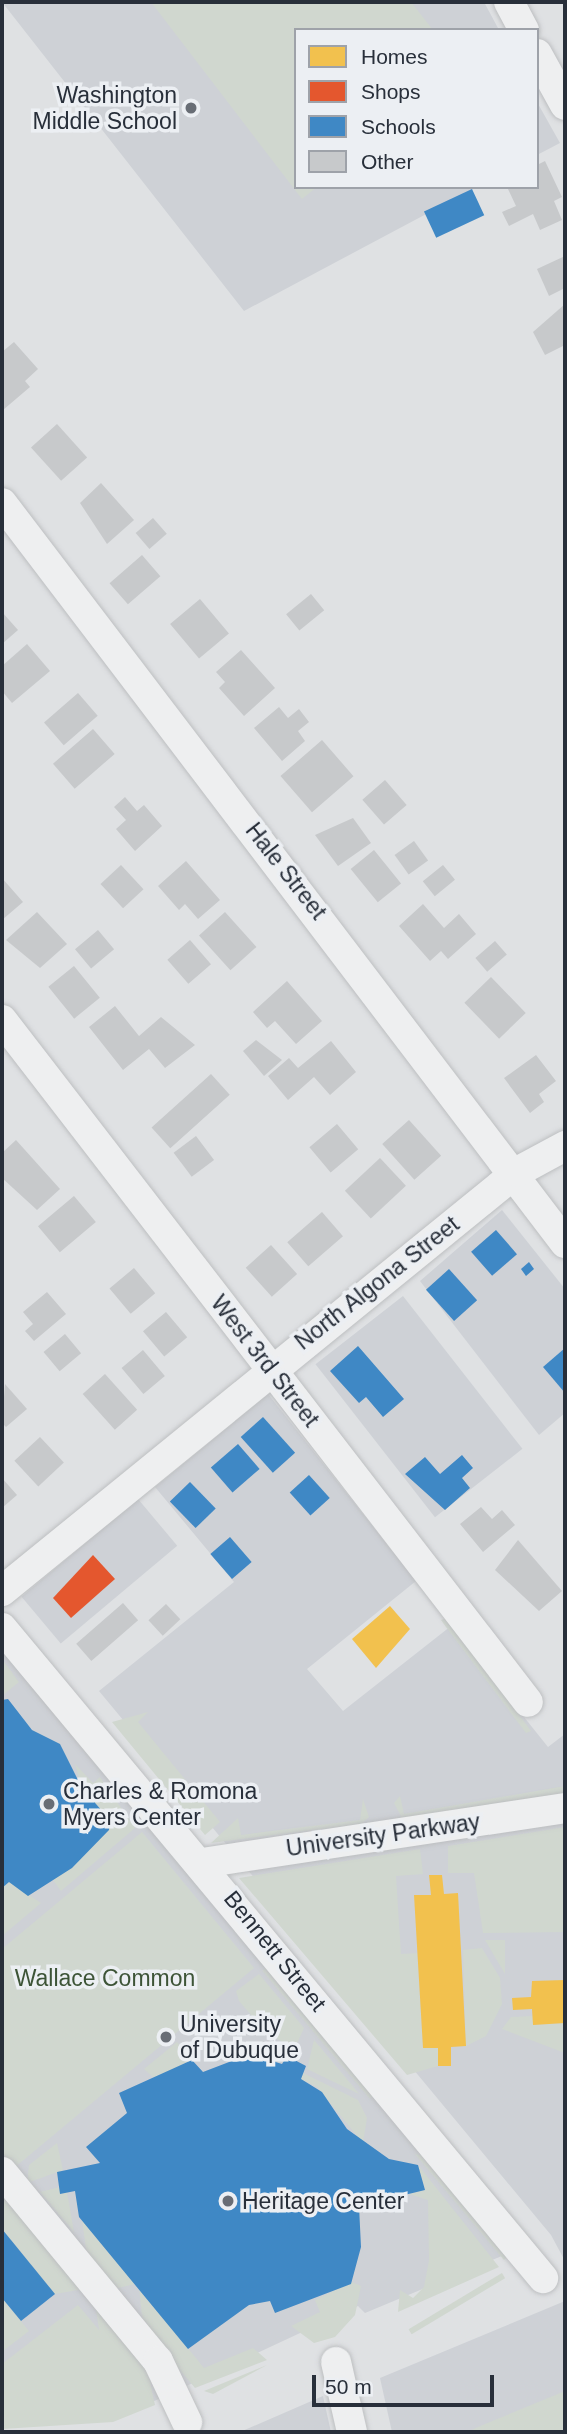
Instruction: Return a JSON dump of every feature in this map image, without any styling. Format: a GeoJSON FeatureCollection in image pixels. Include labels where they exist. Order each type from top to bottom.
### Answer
{"type":"FeatureCollection","features":[{"type":"Feature","properties":{"kind":"street"},"geometry":{"type":"LineString","coordinates":[[509,2],[523,28]]}},
{"type":"Feature","properties":{"kind":"street"},"geometry":{"type":"LineString","coordinates":[[539,58],[565,105]]}},
{"type":"Feature","properties":{"kind":"street","name":"Hale Street"},"geometry":{"type":"LineString","coordinates":[[2,503],[517,1172],[565,1243]]}},
{"type":"Feature","properties":{"kind":"street","name":"West 3rd Street"},"geometry":{"type":"LineString","coordinates":[[2,1020],[528,1702]]}},
{"type":"Feature","properties":{"kind":"street","name":"North Algona Street"},"geometry":{"type":"LineString","coordinates":[[2,1591],[270,1367],[517,1172],[565,1146]]}},
{"type":"Feature","properties":{"kind":"street","name":"Bennett Street"},"geometry":{"type":"LineString","coordinates":[[2,1628],[202,1863],[543,2278]]}},
{"type":"Feature","properties":{"kind":"street","name":"University Parkway"},"geometry":{"type":"LineString","coordinates":[[202,1863],[565,1808]]}},
{"type":"Feature","properties":{"kind":"street"},"geometry":{"type":"LineString","coordinates":[[2,2172],[158,2361],[187,2422]]}},
{"type":"Feature","properties":{"kind":"street"},"geometry":{"type":"LineString","coordinates":[[336,2362],[352,2432]]}},
{"type":"Feature","properties":{"kind":"shaded area","name":"Washington Middle School"},"geometry":{"type":"Polygon","coordinates":[[[2,2],[484,2],[498,28],[294,28],[294,189],[473,189],[244,311],[2,2]]]}},
{"type":"Feature","properties":{"kind":"shaded area"},"geometry":{"type":"Polygon","coordinates":[[[539,106],[560,143],[539,154],[539,106]]]}},
{"type":"Feature","properties":{"kind":"shaded area"},"geometry":{"type":"Polygon","coordinates":[[[502,1210],[565,1289],[565,1413],[539,1435],[420,1281],[502,1210]]]}},
{"type":"Feature","properties":{"kind":"shaded area"},"geometry":{"type":"Polygon","coordinates":[[[403,1296],[522,1449],[435,1517],[316,1364],[403,1296]]]}},
{"type":"Feature","properties":{"kind":"shaded area","name":"University of Dubuque"},"geometry":{"type":"Polygon","coordinates":[[[268,1394],[416,1581],[307,1669],[343,1711],[451,1626],[548,1747],[565,1734],[565,2261],[551,2235],[99,1691],[234,1582],[155,1487],[268,1394]]]}},
{"type":"Feature","properties":{"kind":"shaded area"},"geometry":{"type":"Polygon","coordinates":[[[138,1499],[177,1546],[61,1643],[22,1597],[138,1499]]]}},
{"type":"Feature","properties":{"kind":"shaded area","name":"University of Dubuque"},"geometry":{"type":"Polygon","coordinates":[[[2,1644],[509,2253],[365,2313],[358,2306],[135,2410],[2,2426],[2,1644]]]}},
{"type":"Feature","properties":{"kind":"shaded area"},"geometry":{"type":"Polygon","coordinates":[[[565,2301],[565,2432],[392,2432],[380,2378],[565,2301]]]}},
{"type":"Feature","properties":{"kind":"shaded area"},"geometry":{"type":"Polygon","coordinates":[[[323,2396],[331,2432],[240,2432],[323,2396]]]}},
{"type":"Feature","properties":{"kind":"green space"},"geometry":{"type":"Polygon","coordinates":[[[151,2],[411,2],[431,28],[294,28],[294,189],[151,2]]]}},
{"type":"Feature","properties":{"kind":"green space"},"geometry":{"type":"Polygon","coordinates":[[[294,189],[314,189],[302,199],[294,189]]]}},
{"type":"Feature","properties":{"kind":"green space"},"geometry":{"type":"Polygon","coordinates":[[[447,1618],[531,1731],[526,1733],[441,1620],[447,1618]]]}},
{"type":"Feature","properties":{"kind":"green space"},"geometry":{"type":"Polygon","coordinates":[[[2,1659],[19,1682],[2,1696],[2,1659]]]}},
{"type":"Feature","properties":{"kind":"green space"},"geometry":{"type":"Polygon","coordinates":[[[148,1712],[138,1722],[220,1822],[205,1835],[112,1722],[148,1712]]]}},
{"type":"Feature","properties":{"kind":"green space"},"geometry":{"type":"Polygon","coordinates":[[[75,1764],[93,1783],[100,1777],[135,1828],[61,1891],[51,1877],[72,1868],[109,1820],[82,1788],[75,1764]]]}},
{"type":"Feature","properties":{"kind":"green space"},"geometry":{"type":"Polygon","coordinates":[[[565,1786],[565,1795],[402,1818],[394,1803],[400,1796],[404,1814],[565,1786]]]}},
{"type":"Feature","properties":{"kind":"green space"},"geometry":{"type":"Polygon","coordinates":[[[363,1799],[369,1817],[361,1824],[211,1843],[238,1818],[241,1835],[360,1820],[363,1799]]]}},
{"type":"Feature","properties":{"kind":"green space"},"geometry":{"type":"Polygon","coordinates":[[[565,1827],[565,1932],[483,1933],[474,1873],[448,1873],[448,1846],[565,1827]]]}},
{"type":"Feature","properties":{"kind":"green space","name":"Wallace Common"},"geometry":{"type":"Polygon","coordinates":[[[142,1832],[254,1968],[14,2168],[2,2152],[2,1949],[142,1832]]]}},
{"type":"Feature","properties":{"kind":"green space"},"geometry":{"type":"Polygon","coordinates":[[[420,1849],[423,1874],[396,1876],[401,1954],[417,1953],[423,2047],[438,2048],[438,2066],[407,2075],[239,1878],[420,1849]]]}},
{"type":"Feature","properties":{"kind":"green space"},"geometry":{"type":"Polygon","coordinates":[[[9,1882],[41,1903],[2,1936],[2,1888],[9,1882]]]}},
{"type":"Feature","properties":{"kind":"green space"},"geometry":{"type":"Polygon","coordinates":[[[485,1940],[505,1940],[505,1974],[485,1940]]]}},
{"type":"Feature","properties":{"kind":"green space"},"geometry":{"type":"Polygon","coordinates":[[[482,1948],[500,1978],[502,2004],[486,2036],[466,2046],[463,1950],[482,1948]]]}},
{"type":"Feature","properties":{"kind":"green space"},"geometry":{"type":"Polygon","coordinates":[[[267,1967],[374,2095],[370,2099],[262,1971],[267,1967]]]}},
{"type":"Feature","properties":{"kind":"green space"},"geometry":{"type":"Polygon","coordinates":[[[259,1974],[304,2028],[294,2050],[263,2029],[239,2001],[236,1991],[259,1974]]]}},
{"type":"Feature","properties":{"kind":"green space"},"geometry":{"type":"Polygon","coordinates":[[[533,2016],[533,2025],[565,2023],[565,2053],[502,2029],[511,2017],[533,2016]]]}},
{"type":"Feature","properties":{"kind":"green space"},"geometry":{"type":"Polygon","coordinates":[[[314,2040],[351,2084],[359,2094],[307,2069],[314,2040]]]}},
{"type":"Feature","properties":{"kind":"green space"},"geometry":{"type":"Polygon","coordinates":[[[177,2042],[192,2060],[154,2078],[144,2069],[177,2042]]]}},
{"type":"Feature","properties":{"kind":"green space"},"geometry":{"type":"Polygon","coordinates":[[[303,2073],[358,2100],[367,2118],[363,2143],[317,2087],[301,2079],[303,2073]]]}},
{"type":"Feature","properties":{"kind":"green space"},"geometry":{"type":"Polygon","coordinates":[[[57,2143],[63,2170],[27,2183],[29,2165],[57,2143]]]}},
{"type":"Feature","properties":{"kind":"green space"},"geometry":{"type":"Polygon","coordinates":[[[415,2154],[425,2156],[508,2256],[504,2260],[415,2154]]]}},
{"type":"Feature","properties":{"kind":"green space"},"geometry":{"type":"Polygon","coordinates":[[[418,2165],[499,2267],[398,2312],[400,2290],[413,2298],[424,2287],[429,2260],[428,2200],[409,2194],[425,2190],[418,2165]]]}},
{"type":"Feature","properties":{"kind":"green space"},"geometry":{"type":"Polygon","coordinates":[[[60,2187],[67,2192],[74,2232],[40,2192],[60,2187]]]}},
{"type":"Feature","properties":{"kind":"green space"},"geometry":{"type":"Polygon","coordinates":[[[10,2199],[84,2289],[55,2294],[2,2229],[2,2200],[10,2199]]]}},
{"type":"Feature","properties":{"kind":"green space"},"geometry":{"type":"Polygon","coordinates":[[[82,2220],[135,2284],[114,2289],[87,2256],[82,2220]]]}},
{"type":"Feature","properties":{"kind":"green space"},"geometry":{"type":"Polygon","coordinates":[[[502,2273],[505,2278],[412,2334],[409,2329],[502,2273]]]}},
{"type":"Feature","properties":{"kind":"green space"},"geometry":{"type":"Polygon","coordinates":[[[352,2282],[361,2286],[355,2315],[335,2337],[314,2343],[291,2326],[320,2312],[315,2300],[352,2282]]]}},
{"type":"Feature","properties":{"kind":"green space"},"geometry":{"type":"Polygon","coordinates":[[[139,2288],[204,2368],[253,2348],[267,2360],[195,2388],[143,2326],[139,2288]]]}},
{"type":"Feature","properties":{"kind":"green space"},"geometry":{"type":"Polygon","coordinates":[[[2,2298],[29,2331],[3,2351],[2,2351],[2,2298]]]}},
{"type":"Feature","properties":{"kind":"green space"},"geometry":{"type":"Polygon","coordinates":[[[95,2302],[147,2368],[155,2405],[113,2422],[2,2429],[2,2364],[78,2305],[99,2330],[95,2302]]]}},
{"type":"Feature","properties":{"kind":"green space"},"geometry":{"type":"Polygon","coordinates":[[[267,2365],[213,2394],[204,2391],[267,2365]]]}},
{"type":"Feature","properties":{"kind":"green space"},"geometry":{"type":"Polygon","coordinates":[[[565,2391],[565,2432],[468,2432],[478,2427],[565,2391]]]}},
{"type":"Feature","properties":{"kind":"building: Homes"},"geometry":{"type":"Polygon","coordinates":[[[390,1606],[410,1629],[376,1668],[352,1639],[390,1606]]]}},
{"type":"Feature","properties":{"kind":"building: Homes"},"geometry":{"type":"Polygon","coordinates":[[[429,1875],[442,1875],[444,1894],[458,1893],[466,2046],[451,2047],[451,2066],[438,2066],[438,2048],[423,2048],[414,1895],[431,1895],[429,1875]]]}},
{"type":"Feature","properties":{"kind":"building: Homes"},"geometry":{"type":"Polygon","coordinates":[[[565,1980],[565,2023],[533,2025],[532,2009],[513,2010],[512,1998],[531,1997],[532,1981],[565,1980]]]}},
{"type":"Feature","properties":{"kind":"building: Shops"},"geometry":{"type":"Polygon","coordinates":[[[93,1555],[115,1579],[71,1618],[53,1598],[93,1555]]]}},
{"type":"Feature","properties":{"kind":"building: Schools"},"geometry":{"type":"Polygon","coordinates":[[[472,189],[484,215],[436,238],[424,211],[472,189]]]}},
{"type":"Feature","properties":{"kind":"building: Schools"},"geometry":{"type":"Polygon","coordinates":[[[496,1230],[517,1254],[492,1276],[471,1252],[496,1230]]]}},
{"type":"Feature","properties":{"kind":"building: Schools"},"geometry":{"type":"Polygon","coordinates":[[[529,1262],[534,1269],[526,1276],[521,1269],[529,1262]]]}},
{"type":"Feature","properties":{"kind":"building: Schools"},"geometry":{"type":"Polygon","coordinates":[[[449,1269],[477,1300],[454,1321],[426,1290],[449,1269]]]}},
{"type":"Feature","properties":{"kind":"building: Schools"},"geometry":{"type":"Polygon","coordinates":[[[358,1346],[404,1399],[383,1417],[366,1397],[359,1403],[330,1371],[358,1346]]]}},
{"type":"Feature","properties":{"kind":"building: Schools"},"geometry":{"type":"Polygon","coordinates":[[[565,1348],[565,1393],[543,1367],[565,1348]]]}},
{"type":"Feature","properties":{"kind":"building: Schools"},"geometry":{"type":"Polygon","coordinates":[[[263,1417],[295,1453],[273,1473],[241,1437],[263,1417]]]}},
{"type":"Feature","properties":{"kind":"building: Schools"},"geometry":{"type":"Polygon","coordinates":[[[238,1444],[260,1469],[232,1493],[211,1468],[238,1444]]]}},
{"type":"Feature","properties":{"kind":"building: Schools"},"geometry":{"type":"Polygon","coordinates":[[[462,1455],[473,1468],[462,1478],[470,1488],[445,1510],[405,1474],[425,1457],[440,1474],[462,1455]]]}},
{"type":"Feature","properties":{"kind":"building: Schools"},"geometry":{"type":"Polygon","coordinates":[[[309,1475],[330,1498],[310,1515],[290,1492],[309,1475]]]}},
{"type":"Feature","properties":{"kind":"building: Schools"},"geometry":{"type":"Polygon","coordinates":[[[190,1482],[216,1509],[196,1528],[170,1501],[190,1482]]]}},
{"type":"Feature","properties":{"kind":"building: Schools"},"geometry":{"type":"Polygon","coordinates":[[[230,1537],[252,1562],[232,1579],[210,1554],[230,1537]]]}},
{"type":"Feature","properties":{"kind":"building: Schools","name":"Charles & Romona Myers Center"},"geometry":{"type":"Polygon","coordinates":[[[8,1699],[32,1730],[60,1744],[82,1788],[110,1820],[109,1830],[72,1868],[28,1896],[9,1882],[2,1888],[2,1700],[8,1699]]]}},
{"type":"Feature","properties":{"kind":"building: Schools","name":"Heritage Center"},"geometry":{"type":"Polygon","coordinates":[[[250,2054],[282,2064],[287,2056],[306,2066],[301,2079],[322,2092],[347,2129],[389,2159],[418,2165],[425,2190],[359,2206],[361,2247],[351,2284],[275,2313],[270,2301],[249,2305],[188,2349],[79,2217],[75,2191],[60,2194],[57,2172],[100,2163],[86,2147],[127,2113],[119,2093],[192,2060],[203,2072],[250,2054]]]}},
{"type":"Feature","properties":{"kind":"building: Schools"},"geometry":{"type":"Polygon","coordinates":[[[2,2229],[55,2294],[21,2321],[2,2298],[2,2229]]]}},
{"type":"Feature","properties":{"kind":"building: Other"},"geometry":{"type":"Polygon","coordinates":[[[545,161],[562,197],[554,201],[562,220],[540,230],[533,214],[509,226],[502,212],[516,206],[508,189],[539,189],[539,164],[545,161]]]}},
{"type":"Feature","properties":{"kind":"building: Other"},"geometry":{"type":"Polygon","coordinates":[[[565,256],[565,288],[549,296],[537,269],[565,256]]]}},
{"type":"Feature","properties":{"kind":"building: Other"},"geometry":{"type":"Polygon","coordinates":[[[565,304],[565,345],[545,355],[533,332],[565,304]]]}},
{"type":"Feature","properties":{"kind":"building: Other"},"geometry":{"type":"Polygon","coordinates":[[[14,342],[38,369],[25,381],[30,387],[3,410],[2,352],[14,342]]]}},
{"type":"Feature","properties":{"kind":"building: Other"},"geometry":{"type":"Polygon","coordinates":[[[57,424],[87,457],[61,481],[31,447],[57,424]]]}},
{"type":"Feature","properties":{"kind":"building: Other"},"geometry":{"type":"Polygon","coordinates":[[[101,483],[134,520],[107,544],[80,503],[101,483]]]}},
{"type":"Feature","properties":{"kind":"building: Other"},"geometry":{"type":"Polygon","coordinates":[[[153,518],[167,534],[149,549],[136,533],[153,518]]]}},
{"type":"Feature","properties":{"kind":"building: Other"},"geometry":{"type":"Polygon","coordinates":[[[142,555],[160,576],[128,604],[110,583],[142,555]]]}},
{"type":"Feature","properties":{"kind":"building: Other"},"geometry":{"type":"Polygon","coordinates":[[[311,594],[324,610],[299,630],[286,614],[311,594]]]}},
{"type":"Feature","properties":{"kind":"building: Other"},"geometry":{"type":"Polygon","coordinates":[[[200,599],[229,633],[199,659],[170,624],[200,599]]]}},
{"type":"Feature","properties":{"kind":"building: Other"},"geometry":{"type":"Polygon","coordinates":[[[2,612],[18,630],[2,644],[2,612]]]}},
{"type":"Feature","properties":{"kind":"building: Other"},"geometry":{"type":"Polygon","coordinates":[[[27,644],[50,671],[12,703],[2,691],[2,666],[27,644]]]}},
{"type":"Feature","properties":{"kind":"building: Other"},"geometry":{"type":"Polygon","coordinates":[[[241,650],[275,688],[244,716],[219,688],[225,682],[216,672],[241,650]]]}},
{"type":"Feature","properties":{"kind":"building: Other"},"geometry":{"type":"Polygon","coordinates":[[[78,693],[98,716],[64,745],[44,723],[78,693]]]}},
{"type":"Feature","properties":{"kind":"building: Other"},"geometry":{"type":"Polygon","coordinates":[[[279,707],[288,718],[299,709],[309,722],[298,731],[305,741],[282,761],[254,728],[279,707]]]}},
{"type":"Feature","properties":{"kind":"building: Other"},"geometry":{"type":"Polygon","coordinates":[[[93,729],[115,754],[75,789],[53,764],[93,729]]]}},
{"type":"Feature","properties":{"kind":"building: Other"},"geometry":{"type":"Polygon","coordinates":[[[322,740],[353,776],[312,812],[280,776],[322,740]]]}},
{"type":"Feature","properties":{"kind":"building: Other"},"geometry":{"type":"Polygon","coordinates":[[[385,780],[407,805],[384,825],[362,800],[385,780]]]}},
{"type":"Feature","properties":{"kind":"building: Other"},"geometry":{"type":"Polygon","coordinates":[[[125,797],[137,811],[144,805],[162,826],[135,851],[116,829],[126,820],[114,807],[125,797]]]}},
{"type":"Feature","properties":{"kind":"building: Other"},"geometry":{"type":"Polygon","coordinates":[[[353,818],[371,843],[338,866],[315,835],[353,818]]]}},
{"type":"Feature","properties":{"kind":"building: Other"},"geometry":{"type":"Polygon","coordinates":[[[414,841],[428,860],[409,875],[395,855],[414,841]]]}},
{"type":"Feature","properties":{"kind":"building: Other"},"geometry":{"type":"Polygon","coordinates":[[[374,850],[401,883],[378,902],[351,869],[374,850]]]}},
{"type":"Feature","properties":{"kind":"building: Other"},"geometry":{"type":"Polygon","coordinates":[[[186,861],[220,900],[198,919],[185,904],[179,910],[158,886],[186,861]]]}},
{"type":"Feature","properties":{"kind":"building: Other"},"geometry":{"type":"Polygon","coordinates":[[[121,865],[144,889],[123,908],[101,884],[121,865]]]}},
{"type":"Feature","properties":{"kind":"building: Other"},"geometry":{"type":"Polygon","coordinates":[[[443,865],[455,880],[435,896],[423,881],[443,865]]]}},
{"type":"Feature","properties":{"kind":"building: Other"},"geometry":{"type":"Polygon","coordinates":[[[2,878],[23,902],[2,920],[2,878]]]}},
{"type":"Feature","properties":{"kind":"building: Other"},"geometry":{"type":"Polygon","coordinates":[[[423,904],[444,928],[459,914],[476,934],[448,959],[441,951],[430,961],[399,926],[423,904]]]}},
{"type":"Feature","properties":{"kind":"building: Other"},"geometry":{"type":"Polygon","coordinates":[[[37,912],[67,944],[40,968],[6,940],[37,912]]]}},
{"type":"Feature","properties":{"kind":"building: Other"},"geometry":{"type":"Polygon","coordinates":[[[225,912],[256,947],[230,970],[199,935],[225,912]]]}},
{"type":"Feature","properties":{"kind":"building: Other"},"geometry":{"type":"Polygon","coordinates":[[[98,930],[114,949],[91,968],[75,949],[98,930]]]}},
{"type":"Feature","properties":{"kind":"building: Other"},"geometry":{"type":"Polygon","coordinates":[[[190,940],[211,964],[188,984],[167,960],[190,940]]]}},
{"type":"Feature","properties":{"kind":"building: Other"},"geometry":{"type":"Polygon","coordinates":[[[495,941],[507,955],[487,972],[475,958],[495,941]]]}},
{"type":"Feature","properties":{"kind":"building: Other"},"geometry":{"type":"Polygon","coordinates":[[[74,966],[100,998],[74,1019],[48,987],[74,966]]]}},
{"type":"Feature","properties":{"kind":"building: Other"},"geometry":{"type":"Polygon","coordinates":[[[491,977],[526,1013],[499,1039],[464,1003],[491,977]]]}},
{"type":"Feature","properties":{"kind":"building: Other"},"geometry":{"type":"Polygon","coordinates":[[[287,981],[322,1021],[296,1044],[275,1021],[267,1028],[253,1012],[287,981]]]}},
{"type":"Feature","properties":{"kind":"building: Other"},"geometry":{"type":"Polygon","coordinates":[[[115,1006],[139,1036],[161,1017],[195,1045],[165,1068],[149,1049],[123,1070],[89,1027],[115,1006]]]}},
{"type":"Feature","properties":{"kind":"building: Other"},"geometry":{"type":"Polygon","coordinates":[[[256,1040],[282,1060],[264,1076],[243,1051],[256,1040]]]}},
{"type":"Feature","properties":{"kind":"building: Other"},"geometry":{"type":"Polygon","coordinates":[[[331,1041],[356,1072],[330,1095],[314,1077],[288,1100],[268,1076],[289,1058],[298,1068],[331,1041]]]}},
{"type":"Feature","properties":{"kind":"building: Other"},"geometry":{"type":"Polygon","coordinates":[[[536,1055],[556,1081],[539,1094],[544,1102],[530,1113],[504,1078],[536,1055]]]}},
{"type":"Feature","properties":{"kind":"building: Other"},"geometry":{"type":"Polygon","coordinates":[[[211,1074],[230,1095],[170,1148],[152,1128],[211,1074]]]}},
{"type":"Feature","properties":{"kind":"building: Other"},"geometry":{"type":"Polygon","coordinates":[[[409,1120],[441,1156],[414,1180],[382,1144],[409,1120]]]}},
{"type":"Feature","properties":{"kind":"building: Other"},"geometry":{"type":"Polygon","coordinates":[[[337,1124],[358,1149],[331,1172],[309,1147],[337,1124]]]}},
{"type":"Feature","properties":{"kind":"building: Other"},"geometry":{"type":"Polygon","coordinates":[[[196,1136],[214,1160],[192,1177],[174,1153],[196,1136]]]}},
{"type":"Feature","properties":{"kind":"building: Other"},"geometry":{"type":"Polygon","coordinates":[[[16,1140],[60,1189],[37,1210],[2,1178],[2,1153],[16,1140]]]}},
{"type":"Feature","properties":{"kind":"building: Other"},"geometry":{"type":"Polygon","coordinates":[[[380,1158],[406,1186],[371,1219],[345,1191],[380,1158]]]}},
{"type":"Feature","properties":{"kind":"building: Other"},"geometry":{"type":"Polygon","coordinates":[[[74,1196],[96,1222],[60,1252],[38,1226],[74,1196]]]}},
{"type":"Feature","properties":{"kind":"building: Other"},"geometry":{"type":"Polygon","coordinates":[[[322,1212],[343,1236],[308,1266],[287,1242],[322,1212]]]}},
{"type":"Feature","properties":{"kind":"building: Other"},"geometry":{"type":"Polygon","coordinates":[[[271,1245],[297,1274],[272,1297],[246,1268],[271,1245]]]}},
{"type":"Feature","properties":{"kind":"building: Other"},"geometry":{"type":"Polygon","coordinates":[[[134,1268],[155,1293],[131,1314],[109,1289],[134,1268]]]}},
{"type":"Feature","properties":{"kind":"building: Other"},"geometry":{"type":"Polygon","coordinates":[[[47,1292],[66,1314],[34,1341],[25,1331],[33,1324],[23,1312],[47,1292]]]}},
{"type":"Feature","properties":{"kind":"building: Other"},"geometry":{"type":"Polygon","coordinates":[[[166,1312],[187,1337],[164,1357],[143,1331],[166,1312]]]}},
{"type":"Feature","properties":{"kind":"building: Other"},"geometry":{"type":"Polygon","coordinates":[[[65,1334],[81,1353],[60,1371],[44,1352],[65,1334]]]}},
{"type":"Feature","properties":{"kind":"building: Other"},"geometry":{"type":"Polygon","coordinates":[[[143,1350],[165,1376],[143,1394],[122,1368],[143,1350]]]}},
{"type":"Feature","properties":{"kind":"building: Other"},"geometry":{"type":"Polygon","coordinates":[[[105,1374],[137,1410],[115,1430],[83,1394],[105,1374]]]}},
{"type":"Feature","properties":{"kind":"building: Other"},"geometry":{"type":"Polygon","coordinates":[[[5,1384],[27,1409],[6,1427],[2,1423],[5,1384]]]}},
{"type":"Feature","properties":{"kind":"building: Other"},"geometry":{"type":"Polygon","coordinates":[[[40,1437],[64,1463],[38,1486],[14,1461],[40,1437]]]}},
{"type":"Feature","properties":{"kind":"building: Other"},"geometry":{"type":"Polygon","coordinates":[[[2,1478],[17,1495],[2,1508],[2,1478]]]}},
{"type":"Feature","properties":{"kind":"building: Other"},"geometry":{"type":"Polygon","coordinates":[[[481,1507],[492,1519],[502,1510],[515,1525],[483,1552],[460,1524],[481,1507]]]}},
{"type":"Feature","properties":{"kind":"building: Other"},"geometry":{"type":"Polygon","coordinates":[[[518,1540],[562,1591],[539,1611],[495,1570],[518,1540]]]}},
{"type":"Feature","properties":{"kind":"building: Other"},"geometry":{"type":"Polygon","coordinates":[[[123,1603],[138,1620],[91,1661],[76,1644],[123,1603]]]}},
{"type":"Feature","properties":{"kind":"building: Other"},"geometry":{"type":"Polygon","coordinates":[[[166,1604],[180,1619],[163,1636],[148,1620],[166,1604]]]}},
{"type":"Feature","properties":{"kind":"place","name":"Washington Middle School"},"geometry":{"type":"Point","coordinates":[191,108]}},
{"type":"Feature","properties":{"kind":"place","name":"Charles & Romona Myers Center"},"geometry":{"type":"Point","coordinates":[49,1804]}},
{"type":"Feature","properties":{"kind":"place","name":"University of Dubuque"},"geometry":{"type":"Point","coordinates":[166,2037]}},
{"type":"Feature","properties":{"kind":"place","name":"Heritage Center"},"geometry":{"type":"Point","coordinates":[228,2201]}}]}
